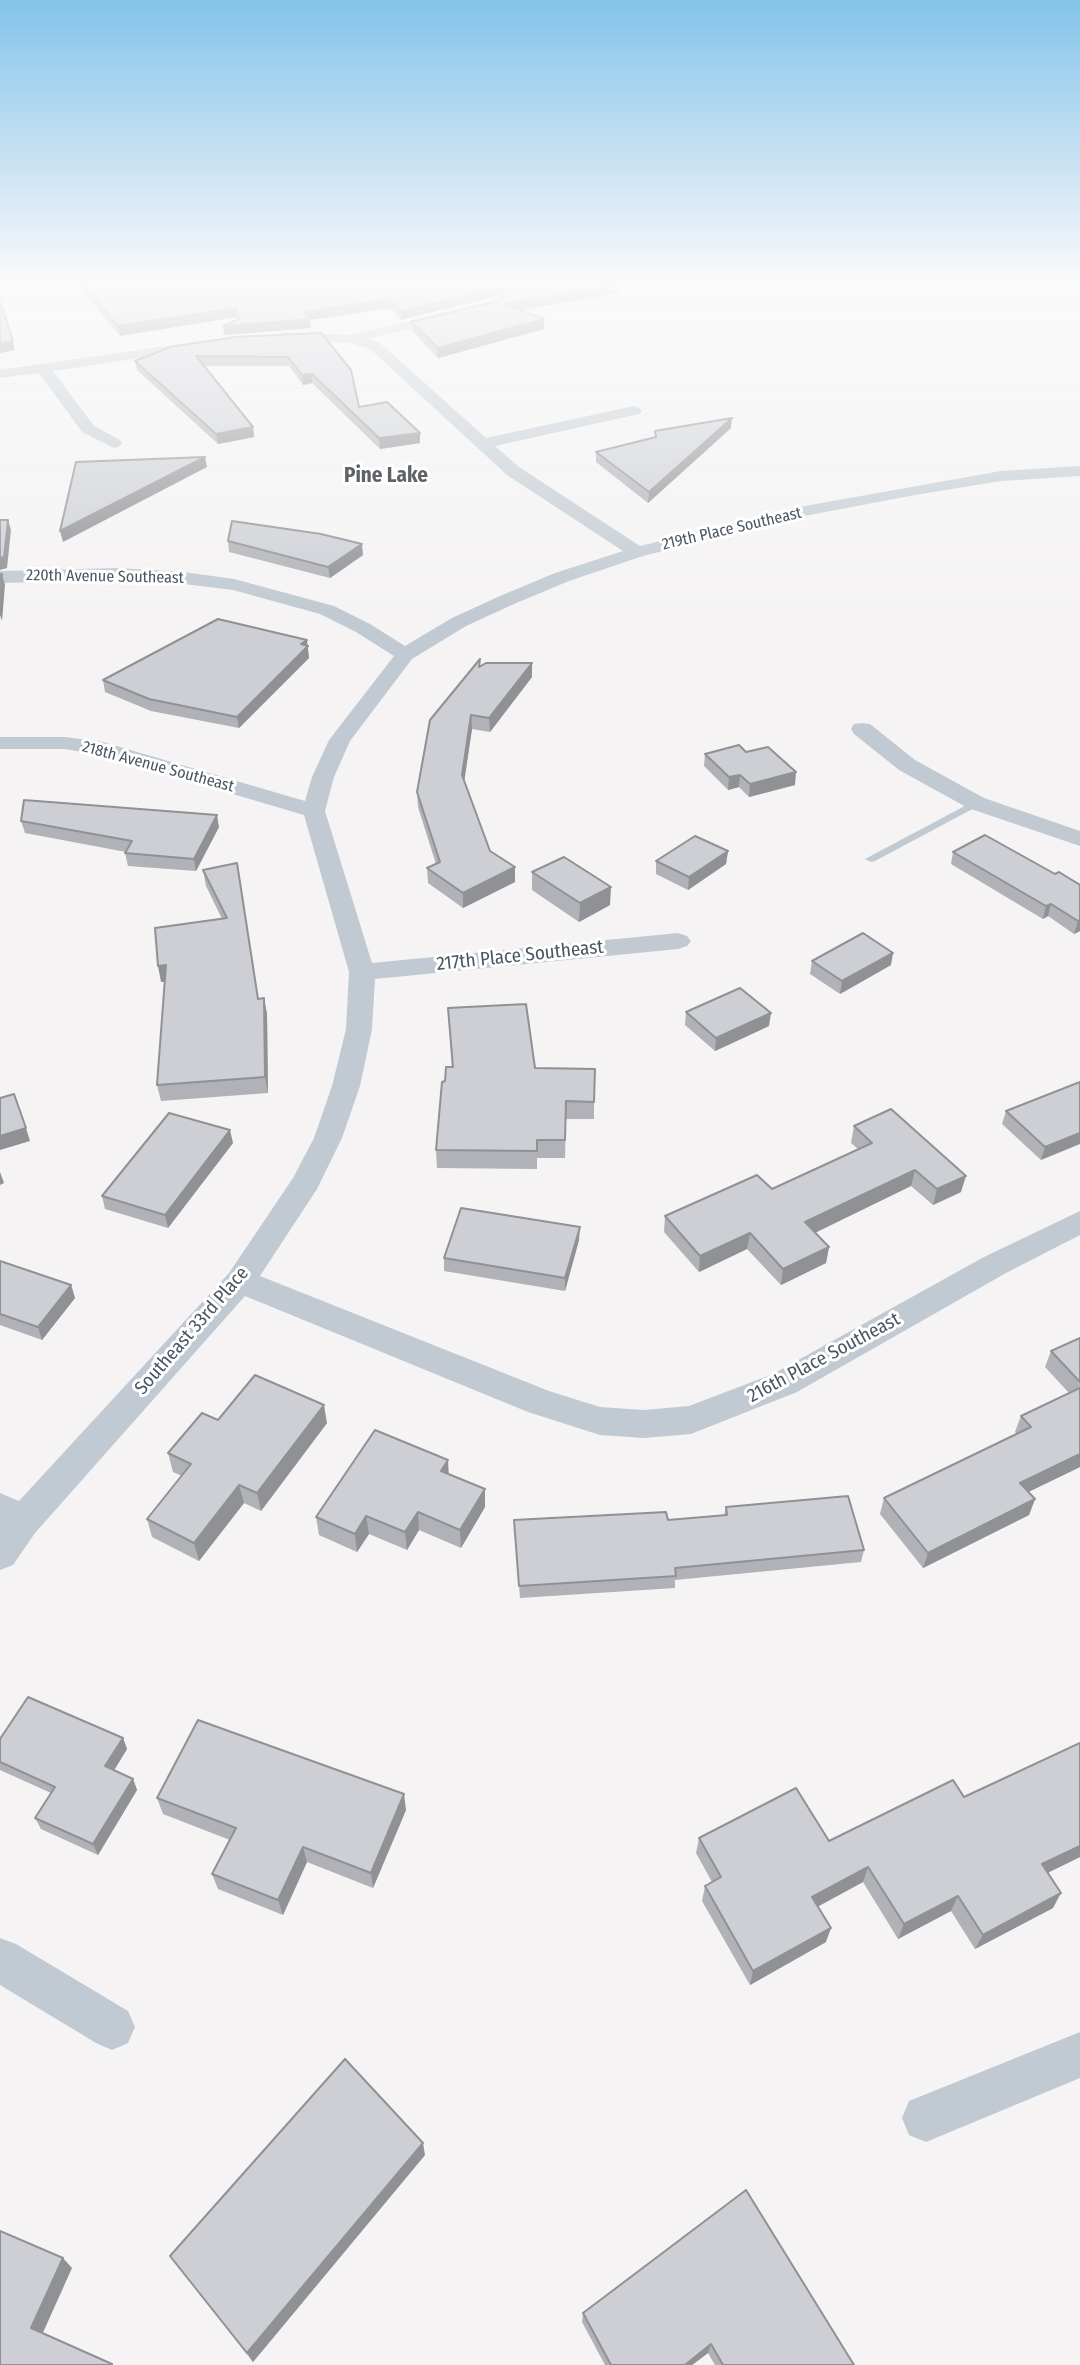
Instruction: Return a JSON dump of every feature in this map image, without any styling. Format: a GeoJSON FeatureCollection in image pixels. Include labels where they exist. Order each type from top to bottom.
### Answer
{"type":"FeatureCollection","features":[{"type":"Feature","properties":{"kind":"street"},"geometry":{"type":"LineString","coordinates":[[60,391],[88,429],[114,443]]}},
{"type":"Feature","properties":{"kind":"street"},"geometry":{"type":"LineString","coordinates":[[425,391],[534,486],[637,552]]}},
{"type":"Feature","properties":{"kind":"street"},"geometry":{"type":"LineString","coordinates":[[483,444],[634,411]]}},
{"type":"Feature","properties":{"kind":"street","name":"219th Place Southeast"},"geometry":{"type":"LineString","coordinates":[[405,654],[459,622],[507,600],[562,577],[637,552],[799,512],[1001,476],[1080,471]]}},
{"type":"Feature","properties":{"kind":"street","name":"220th Avenue Southeast"},"geometry":{"type":"LineString","coordinates":[[0,577],[119,574],[184,578],[234,585],[327,610],[405,654]]}},
{"type":"Feature","properties":{"kind":"street"},"geometry":{"type":"LineString","coordinates":[[314,811],[323,777],[340,740],[405,654]]}},
{"type":"Feature","properties":{"kind":"street"},"geometry":{"type":"LineString","coordinates":[[862,729],[907,765],[976,803],[1080,839]]}},
{"type":"Feature","properties":{"kind":"street","name":"218th Avenue Southeast"},"geometry":{"type":"LineString","coordinates":[[0,743],[65,743],[103,749],[314,811]]}},
{"type":"Feature","properties":{"kind":"street","name":"Southeast 33rd Place"},"geometry":{"type":"LineString","coordinates":[[0,1554],[11,1515],[240,1281],[306,1182],[328,1138],[346,1086],[359,1029],[362,972],[314,811]]}},
{"type":"Feature","properties":{"kind":"street","name":"217th Place Southeast"},"geometry":{"type":"LineString","coordinates":[[362,972],[678,941]]}},
{"type":"Feature","properties":{"kind":"street","name":"216th Place Southeast"},"geometry":{"type":"LineString","coordinates":[[240,1281],[540,1402],[600,1421],[644,1424],[691,1420],[786,1383],[995,1265],[1075,1232]]}},
{"type":"Feature","properties":{"kind":"street"},"geometry":{"type":"LineString","coordinates":[[0,1960],[113,2027]]}},
{"type":"Feature","properties":{"kind":"street"},"geometry":{"type":"LineString","coordinates":[[926,2118],[1080,2055]]}},
{"type":"Feature","properties":{"kind":"lane"},"geometry":{"type":"LineString","coordinates":[[871,859],[976,803]]}},
{"type":"Feature","properties":{"kind":"building"},"geometry":{"type":"Polygon","coordinates":[[[169,391],[224,391],[253,427],[216,434],[169,391]]]}},
{"type":"Feature","properties":{"kind":"building"},"geometry":{"type":"Polygon","coordinates":[[[330,391],[356,391],[359,407],[387,402],[420,433],[379,438],[330,391]]]}},
{"type":"Feature","properties":{"kind":"building"},"geometry":{"type":"Polygon","coordinates":[[[732,418],[649,492],[596,452],[656,437],[655,431],[732,418]]]}},
{"type":"Feature","properties":{"kind":"building"},"geometry":{"type":"Polygon","coordinates":[[[205,457],[60,531],[76,462],[205,457]]]}},
{"type":"Feature","properties":{"kind":"building"},"geometry":{"type":"Polygon","coordinates":[[[0,520],[8,520],[4,557],[0,558],[0,520]]]}},
{"type":"Feature","properties":{"kind":"building"},"geometry":{"type":"Polygon","coordinates":[[[232,521],[321,534],[362,544],[328,567],[228,541],[232,521]]]}},
{"type":"Feature","properties":{"kind":"building"},"geometry":{"type":"Polygon","coordinates":[[[218,619],[307,640],[301,644],[308,646],[237,717],[149,699],[103,680],[218,619]]]}},
{"type":"Feature","properties":{"kind":"building"},"geometry":{"type":"Polygon","coordinates":[[[480,659],[479,667],[486,663],[532,663],[489,718],[471,715],[462,775],[490,851],[515,867],[463,893],[427,868],[440,862],[417,792],[430,720],[480,659]]]}},
{"type":"Feature","properties":{"kind":"building"},"geometry":{"type":"Polygon","coordinates":[[[739,745],[746,752],[768,747],[796,772],[750,784],[740,775],[729,777],[705,754],[739,745]]]}},
{"type":"Feature","properties":{"kind":"building"},"geometry":{"type":"Polygon","coordinates":[[[24,800],[217,815],[194,859],[125,853],[132,841],[21,821],[24,800]]]}},
{"type":"Feature","properties":{"kind":"building"},"geometry":{"type":"Polygon","coordinates":[[[985,835],[1080,885],[1080,920],[1051,904],[1046,906],[953,852],[985,835]]]}},
{"type":"Feature","properties":{"kind":"building"},"geometry":{"type":"Polygon","coordinates":[[[695,836],[728,851],[689,877],[656,861],[695,836]]]}},
{"type":"Feature","properties":{"kind":"building"},"geometry":{"type":"Polygon","coordinates":[[[564,857],[611,887],[580,903],[532,872],[564,857]]]}},
{"type":"Feature","properties":{"kind":"building"},"geometry":{"type":"Polygon","coordinates":[[[237,863],[258,999],[264,998],[265,1077],[157,1085],[166,965],[158,966],[155,928],[227,918],[203,870],[237,863]]]}},
{"type":"Feature","properties":{"kind":"building"},"geometry":{"type":"Polygon","coordinates":[[[863,933],[893,953],[842,981],[812,961],[863,933]]]}},
{"type":"Feature","properties":{"kind":"building"},"geometry":{"type":"Polygon","coordinates":[[[740,988],[771,1013],[716,1038],[686,1012],[740,988]]]}},
{"type":"Feature","properties":{"kind":"building"},"geometry":{"type":"Polygon","coordinates":[[[526,1004],[535,1068],[595,1069],[594,1102],[566,1101],[565,1140],[537,1140],[537,1151],[436,1150],[442,1082],[445,1081],[446,1067],[453,1067],[448,1008],[526,1004]]]}},
{"type":"Feature","properties":{"kind":"building"},"geometry":{"type":"Polygon","coordinates":[[[1080,1082],[1080,1133],[1045,1147],[1006,1111],[1080,1082]]]}},
{"type":"Feature","properties":{"kind":"building"},"geometry":{"type":"Polygon","coordinates":[[[14,1094],[26,1128],[0,1136],[0,1098],[14,1094]]]}},
{"type":"Feature","properties":{"kind":"building"},"geometry":{"type":"Polygon","coordinates":[[[891,1109],[966,1176],[937,1189],[915,1170],[805,1222],[829,1247],[783,1269],[750,1233],[700,1256],[665,1216],[757,1175],[772,1189],[872,1143],[854,1126],[891,1109]]]}},
{"type":"Feature","properties":{"kind":"building"},"geometry":{"type":"Polygon","coordinates":[[[169,1113],[230,1130],[165,1215],[102,1196],[169,1113]]]}},
{"type":"Feature","properties":{"kind":"building"},"geometry":{"type":"Polygon","coordinates":[[[461,1208],[580,1227],[565,1278],[444,1258],[461,1208]]]}},
{"type":"Feature","properties":{"kind":"building"},"geometry":{"type":"Polygon","coordinates":[[[0,1261],[71,1285],[38,1327],[0,1314],[0,1261]]]}},
{"type":"Feature","properties":{"kind":"building"},"geometry":{"type":"Polygon","coordinates":[[[1080,1338],[1080,1382],[1051,1351],[1080,1338]]]}},
{"type":"Feature","properties":{"kind":"building"},"geometry":{"type":"Polygon","coordinates":[[[255,1375],[324,1405],[257,1493],[239,1485],[194,1543],[147,1519],[191,1464],[168,1453],[202,1413],[218,1420],[255,1375]]]}},
{"type":"Feature","properties":{"kind":"building"},"geometry":{"type":"Polygon","coordinates":[[[1080,1388],[1080,1454],[1020,1483],[1035,1499],[928,1553],[884,1498],[1031,1427],[1021,1416],[1080,1388]]]}},
{"type":"Feature","properties":{"kind":"building"},"geometry":{"type":"Polygon","coordinates":[[[375,1430],[448,1460],[441,1471],[485,1489],[460,1530],[418,1512],[405,1532],[366,1516],[355,1534],[316,1517],[375,1430]]]}},
{"type":"Feature","properties":{"kind":"building"},"geometry":{"type":"Polygon","coordinates":[[[848,1496],[864,1550],[675,1568],[676,1576],[519,1586],[514,1520],[666,1512],[668,1520],[727,1515],[726,1507],[848,1496]]]}},
{"type":"Feature","properties":{"kind":"building"},"geometry":{"type":"Polygon","coordinates":[[[28,1697],[123,1738],[105,1766],[133,1779],[93,1844],[35,1818],[55,1787],[0,1762],[0,1739],[28,1697]]]}},
{"type":"Feature","properties":{"kind":"building"},"geometry":{"type":"Polygon","coordinates":[[[198,1720],[404,1794],[371,1873],[303,1847],[278,1900],[212,1874],[236,1828],[157,1798],[198,1720]]]}},
{"type":"Feature","properties":{"kind":"building"},"geometry":{"type":"Polygon","coordinates":[[[1080,1743],[1080,1846],[1042,1864],[1061,1893],[983,1935],[958,1896],[904,1924],[868,1867],[812,1897],[831,1928],[753,1971],[705,1886],[721,1877],[699,1838],[796,1788],[829,1841],[953,1780],[964,1797],[1080,1743]]]}},
{"type":"Feature","properties":{"kind":"building"},"geometry":{"type":"Polygon","coordinates":[[[345,2059],[423,2143],[247,2353],[170,2256],[345,2059]]]}},
{"type":"Feature","properties":{"kind":"building"},"geometry":{"type":"Polygon","coordinates":[[[746,2190],[854,2365],[723,2365],[711,2344],[685,2365],[611,2365],[583,2313],[746,2190]]]}},
{"type":"Feature","properties":{"kind":"building"},"geometry":{"type":"Polygon","coordinates":[[[0,2231],[63,2258],[31,2328],[111,2365],[0,2365],[0,2231]]]}},
{"type":"Feature","properties":{"kind":"district","name":"Pine Lake"},"geometry":{"type":"Point","coordinates":[386,476]}}]}
